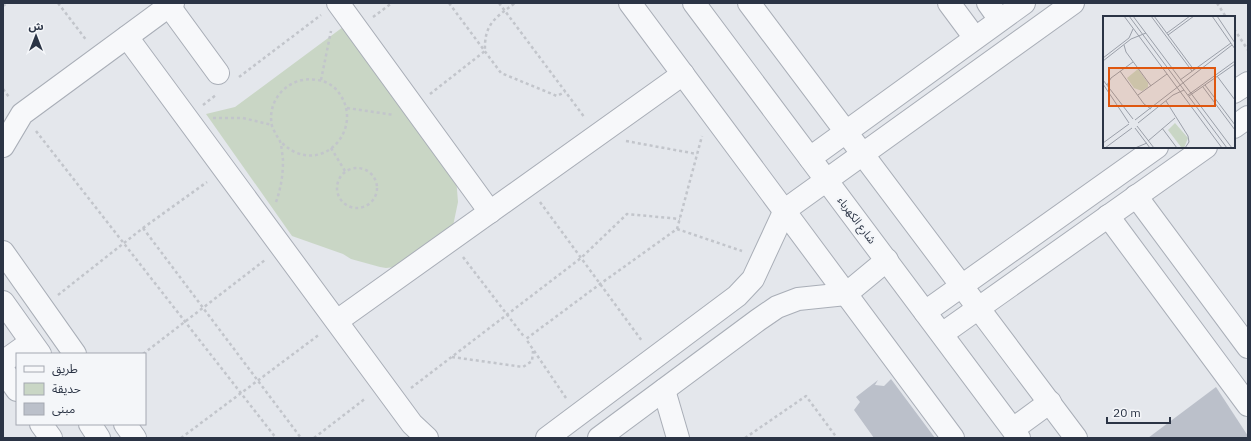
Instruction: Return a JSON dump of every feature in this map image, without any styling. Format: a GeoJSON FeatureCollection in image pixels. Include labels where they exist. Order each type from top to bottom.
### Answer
{"type":"FeatureCollection","features":[{"type":"Feature","properties":{"kind":"street"},"geometry":{"type":"LineString","coordinates":[[630,3],[953,438]]}},
{"type":"Feature","properties":{"kind":"street","name":"شارع الكهرباء"},"geometry":{"type":"LineString","coordinates":[[694,3],[1016,434]]}},
{"type":"Feature","properties":{"kind":"street"},"geometry":{"type":"LineString","coordinates":[[749,3],[1076,438]]}},
{"type":"Feature","properties":{"kind":"street"},"geometry":{"type":"LineString","coordinates":[[949,3],[975,38]]}},
{"type":"Feature","properties":{"kind":"street"},"geometry":{"type":"LineString","coordinates":[[810,158],[975,38],[994,11],[1024,3]]}},
{"type":"Feature","properties":{"kind":"street"},"geometry":{"type":"LineString","coordinates":[[547,438],[738,296],[753,279],[785,210],[1073,3]]}},
{"type":"Feature","properties":{"kind":"street"},"geometry":{"type":"LineString","coordinates":[[3,146],[13,116],[100,57],[171,4],[224,82]]}},
{"type":"Feature","properties":{"kind":"street"},"geometry":{"type":"LineString","coordinates":[[331,8],[418,113],[490,212]]}},
{"type":"Feature","properties":{"kind":"street"},"geometry":{"type":"LineString","coordinates":[[127,37],[418,433]]}},
{"type":"Feature","properties":{"kind":"street"},"geometry":{"type":"LineString","coordinates":[[337,321],[683,74]]}},
{"type":"Feature","properties":{"kind":"street"},"geometry":{"type":"LineString","coordinates":[[1235,91],[1248,83]]}},
{"type":"Feature","properties":{"kind":"street"},"geometry":{"type":"LineString","coordinates":[[1235,126],[1248,117]]}},
{"type":"Feature","properties":{"kind":"street"},"geometry":{"type":"LineString","coordinates":[[925,312],[1156,148]]}},
{"type":"Feature","properties":{"kind":"street"},"geometry":{"type":"LineString","coordinates":[[942,334],[1136,196],[1194,150]]}},
{"type":"Feature","properties":{"kind":"street"},"geometry":{"type":"LineString","coordinates":[[1136,196],[1248,347]]}},
{"type":"Feature","properties":{"kind":"street"},"geometry":{"type":"LineString","coordinates":[[1108,216],[1248,405]]}},
{"type":"Feature","properties":{"kind":"street"},"geometry":{"type":"LineString","coordinates":[[3,252],[74,353]]}},
{"type":"Feature","properties":{"kind":"street"},"geometry":{"type":"LineString","coordinates":[[609,436],[664,390],[777,307],[798,299],[846,294],[887,260]]}},
{"type":"Feature","properties":{"kind":"street"},"geometry":{"type":"LineString","coordinates":[[3,302],[35,348],[24,353]]}},
{"type":"Feature","properties":{"kind":"street"},"geometry":{"type":"LineString","coordinates":[[3,362],[16,356]]}},
{"type":"Feature","properties":{"kind":"street"},"geometry":{"type":"LineString","coordinates":[[3,370],[16,389]]}},
{"type":"Feature","properties":{"kind":"street"},"geometry":{"type":"LineString","coordinates":[[664,390],[678,438]]}},
{"type":"Feature","properties":{"kind":"street"},"geometry":{"type":"LineString","coordinates":[[1016,434],[1050,402]]}},
{"type":"Feature","properties":{"kind":"street"},"geometry":{"type":"LineString","coordinates":[[42,425],[51,438]]}},
{"type":"Feature","properties":{"kind":"street"},"geometry":{"type":"LineString","coordinates":[[91,425],[100,438]]}},
{"type":"Feature","properties":{"kind":"street"},"geometry":{"type":"LineString","coordinates":[[126,425],[135,438]]}},
{"type":"Feature","properties":{"kind":"path"},"geometry":{"type":"LineString","coordinates":[[3,6],[7,3]]}},
{"type":"Feature","properties":{"kind":"path"},"geometry":{"type":"LineString","coordinates":[[58,3],[100,57]]}},
{"type":"Feature","properties":{"kind":"path"},"geometry":{"type":"LineString","coordinates":[[449,3],[501,72],[557,96],[565,92]]}},
{"type":"Feature","properties":{"kind":"path"},"geometry":{"type":"LineString","coordinates":[[499,3],[597,135],[697,154]]}},
{"type":"Feature","properties":{"kind":"path"},"geometry":{"type":"LineString","coordinates":[[347,108],[418,113],[485,51],[485,39],[488,28],[496,18],[515,3]]}},
{"type":"Feature","properties":{"kind":"path"},"geometry":{"type":"LineString","coordinates":[[1217,3],[1225,16]]}},
{"type":"Feature","properties":{"kind":"path"},"geometry":{"type":"LineString","coordinates":[[187,118],[224,82],[331,8]]}},
{"type":"Feature","properties":{"kind":"path"},"geometry":{"type":"LineString","coordinates":[[321,80],[332,26]]}},
{"type":"Feature","properties":{"kind":"path"},"geometry":{"type":"LineString","coordinates":[[1235,30],[1248,50]]}},
{"type":"Feature","properties":{"kind":"path"},"geometry":{"type":"LineString","coordinates":[[301,79],[321,80],[335,88],[340,94],[347,108],[348,119],[345,130],[339,140],[331,148],[321,153],[310,155],[298,153],[288,148],[280,141],[275,133],[271,115],[273,105],[277,96],[292,83],[301,79]]}},
{"type":"Feature","properties":{"kind":"path"},"geometry":{"type":"LineString","coordinates":[[3,89],[13,116],[124,244],[276,438]]}},
{"type":"Feature","properties":{"kind":"path"},"geometry":{"type":"LineString","coordinates":[[526,339],[676,229],[710,110]]}},
{"type":"Feature","properties":{"kind":"path"},"geometry":{"type":"LineString","coordinates":[[187,118],[243,118],[272,125]]}},
{"type":"Feature","properties":{"kind":"path"},"geometry":{"type":"LineString","coordinates":[[267,227],[282,180],[283,160],[280,141]]}},
{"type":"Feature","properties":{"kind":"path"},"geometry":{"type":"LineString","coordinates":[[331,148],[346,172]]}},
{"type":"Feature","properties":{"kind":"path"},"geometry":{"type":"LineString","coordinates":[[354,168],[364,169],[372,175],[376,183],[376,193],[372,201],[364,207],[354,208],[346,204],[339,197],[337,188],[339,178],[346,172],[354,168]]}},
{"type":"Feature","properties":{"kind":"path"},"geometry":{"type":"LineString","coordinates":[[42,307],[143,228],[224,169]]}},
{"type":"Feature","properties":{"kind":"path"},"geometry":{"type":"LineString","coordinates":[[528,185],[654,358]]}},
{"type":"Feature","properties":{"kind":"path"},"geometry":{"type":"LineString","coordinates":[[314,438],[452,357],[582,258],[627,214],[680,219]]}},
{"type":"Feature","properties":{"kind":"path"},"geometry":{"type":"LineString","coordinates":[[143,228],[301,438]]}},
{"type":"Feature","properties":{"kind":"path"},"geometry":{"type":"LineString","coordinates":[[676,229],[763,259]]}},
{"type":"Feature","properties":{"kind":"path"},"geometry":{"type":"LineString","coordinates":[[450,241],[526,339],[578,414]]}},
{"type":"Feature","properties":{"kind":"path"},"geometry":{"type":"LineString","coordinates":[[144,353],[282,247]]}},
{"type":"Feature","properties":{"kind":"path"},"geometry":{"type":"LineString","coordinates":[[181,438],[337,321]]}},
{"type":"Feature","properties":{"kind":"path"},"geometry":{"type":"LineString","coordinates":[[452,357],[523,367],[532,361],[534,351]]}},
{"type":"Feature","properties":{"kind":"path"},"geometry":{"type":"LineString","coordinates":[[745,438],[806,396],[837,438]]}},
{"type":"Feature","properties":{"kind":"green space"},"geometry":{"type":"Polygon","coordinates":[[[343,27],[456,177],[458,202],[453,226],[395,267],[380,267],[351,259],[343,254],[292,236],[206,114],[235,107],[343,27]]]}},
{"type":"Feature","properties":{"kind":"building"},"geometry":{"type":"Polygon","coordinates":[[[891,379],[935,438],[874,438],[854,410],[860,402],[856,397],[878,380],[875,385],[884,386],[891,379]]]}},
{"type":"Feature","properties":{"kind":"building"},"geometry":{"type":"Polygon","coordinates":[[[1216,387],[1248,438],[1148,438],[1216,387]]]}}]}
